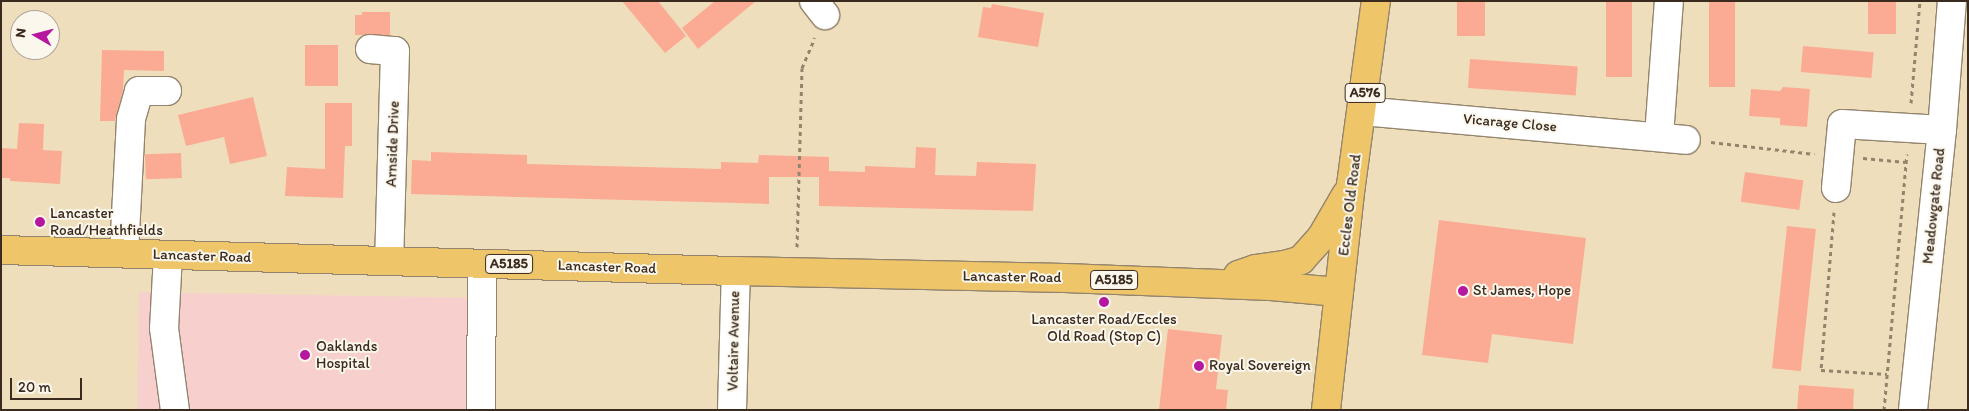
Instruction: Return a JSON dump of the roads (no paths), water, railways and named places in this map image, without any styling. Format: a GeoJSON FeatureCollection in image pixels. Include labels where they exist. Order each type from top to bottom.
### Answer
{"type":"FeatureCollection","features":[{"type":"Feature","properties":{"kind":"main road","name":"Eccles Old Road"},"geometry":{"type":"LineString","coordinates":[[1326,410],[1338,292],[1376,1]]}},
{"type":"Feature","properties":{"kind":"main road","name":"Lancaster Road"},"geometry":{"type":"LineString","coordinates":[[1212,284],[1254,269],[1285,266],[1301,260],[1321,238],[1351,186]]}},
{"type":"Feature","properties":{"kind":"main road","name":"Lancaster Road"},"geometry":{"type":"LineString","coordinates":[[1,250],[1212,284],[1270,286],[1338,292]]}},
{"type":"Feature","properties":{"kind":"street"},"geometry":{"type":"LineString","coordinates":[[1658,136],[1669,1]]}},
{"type":"Feature","properties":{"kind":"street","name":"Meadowgate Road"},"geometry":{"type":"LineString","coordinates":[[1913,410],[1942,130],[1952,1]]}},
{"type":"Feature","properties":{"kind":"street","name":"Arnside Drive"},"geometry":{"type":"LineString","coordinates":[[370,49],[395,51],[390,261]]}},
{"type":"Feature","properties":{"kind":"street"},"geometry":{"type":"LineString","coordinates":[[124,253],[130,119],[139,91],[168,91]]}},
{"type":"Feature","properties":{"kind":"street","name":"Vicarage Close"},"geometry":{"type":"LineString","coordinates":[[1362,110],[1686,140]]}},
{"type":"Feature","properties":{"kind":"street"},"geometry":{"type":"LineString","coordinates":[[1836,188],[1842,124],[1942,130]]}},
{"type":"Feature","properties":{"kind":"street"},"geometry":{"type":"LineString","coordinates":[[168,254],[164,328],[175,410]]}},
{"type":"Feature","properties":{"kind":"street"},"geometry":{"type":"LineString","coordinates":[[482,264],[482,410]]}},
{"type":"Feature","properties":{"kind":"street","name":"Voltaire Avenue"},"geometry":{"type":"LineString","coordinates":[[732,410],[736,271]]}},
{"type":"Feature","properties":{"kind":"place","name":"Lancaster Road/Heathfields"},"geometry":{"type":"Point","coordinates":[40,222]}},
{"type":"Feature","properties":{"kind":"place","name":"St James, Hope"},"geometry":{"type":"Point","coordinates":[1463,291]}},
{"type":"Feature","properties":{"kind":"place","name":"Lancaster Road/Eccles Old Road (Stop C)"},"geometry":{"type":"Point","coordinates":[1104,302]}},
{"type":"Feature","properties":{"kind":"place","name":"Oaklands Hospital"},"geometry":{"type":"Point","coordinates":[305,355]}},
{"type":"Feature","properties":{"kind":"place","name":"Royal Sovereign"},"geometry":{"type":"Point","coordinates":[1199,366]}}]}
